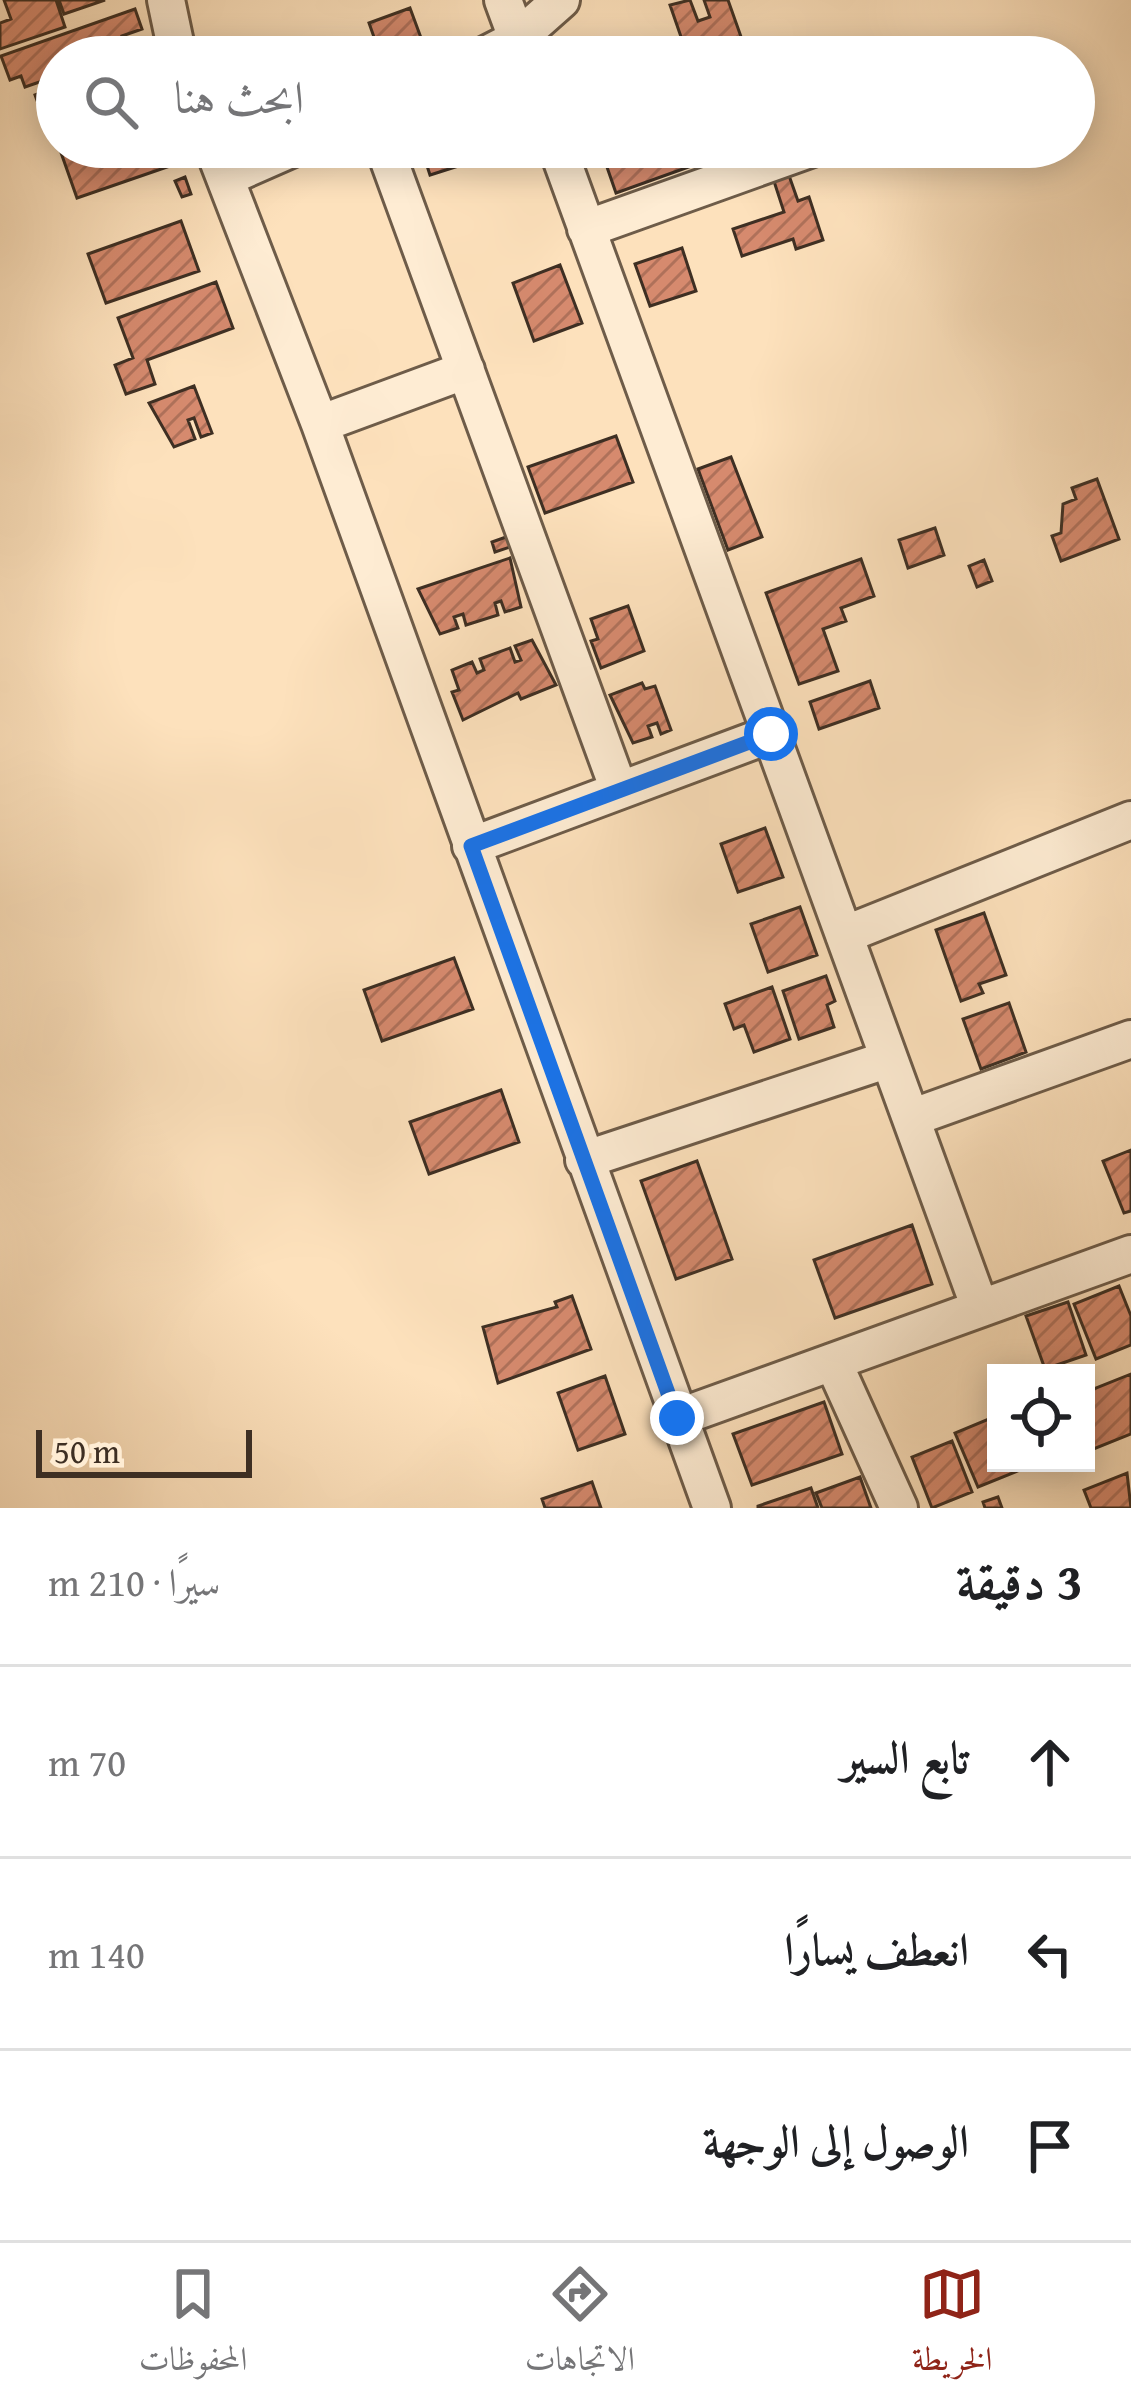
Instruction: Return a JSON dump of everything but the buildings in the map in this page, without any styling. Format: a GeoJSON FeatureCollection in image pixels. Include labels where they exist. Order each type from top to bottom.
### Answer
{"type":"FeatureCollection","features":[{"type":"Feature","properties":{"kind":"street"},"geometry":{"type":"LineString","coordinates":[[166,0],[174,36]]}},
{"type":"Feature","properties":{"kind":"street"},"geometry":{"type":"LineString","coordinates":[[503,0],[516,36]]}},
{"type":"Feature","properties":{"kind":"street"},"geometry":{"type":"LineString","coordinates":[[531,36],[561,0]]}},
{"type":"Feature","properties":{"kind":"street"},"geometry":{"type":"LineString","coordinates":[[221,168],[320,424],[712,1508]]}},
{"type":"Feature","properties":{"kind":"street"},"geometry":{"type":"LineString","coordinates":[[392,168],[619,790]]}},
{"type":"Feature","properties":{"kind":"street"},"geometry":{"type":"LineString","coordinates":[[564,168],[980,1308]]}},
{"type":"Feature","properties":{"kind":"street"},"geometry":{"type":"LineString","coordinates":[[586,229],[756,168]]}},
{"type":"Feature","properties":{"kind":"street"},"geometry":{"type":"LineString","coordinates":[[320,424],[466,370]]}},
{"type":"Feature","properties":{"kind":"street"},"geometry":{"type":"LineString","coordinates":[[471,846],[771,734]]}},
{"type":"Feature","properties":{"kind":"street"},"geometry":{"type":"LineString","coordinates":[[844,935],[1131,820]]}},
{"type":"Feature","properties":{"kind":"street"},"geometry":{"type":"LineString","coordinates":[[911,1118],[1131,1039]]}},
{"type":"Feature","properties":{"kind":"street"},"geometry":{"type":"LineString","coordinates":[[584,1160],[889,1059]]}},
{"type":"Feature","properties":{"kind":"street"},"geometry":{"type":"LineString","coordinates":[[677,1418],[1131,1254]]}},
{"type":"Feature","properties":{"kind":"street"},"geometry":{"type":"LineString","coordinates":[[833,1362],[898,1508]]}},
{"type":"Feature","properties":{"kind":"route"},"geometry":{"type":"LineString","coordinates":[[677,1418],[471,846],[771,734]]}}]}
